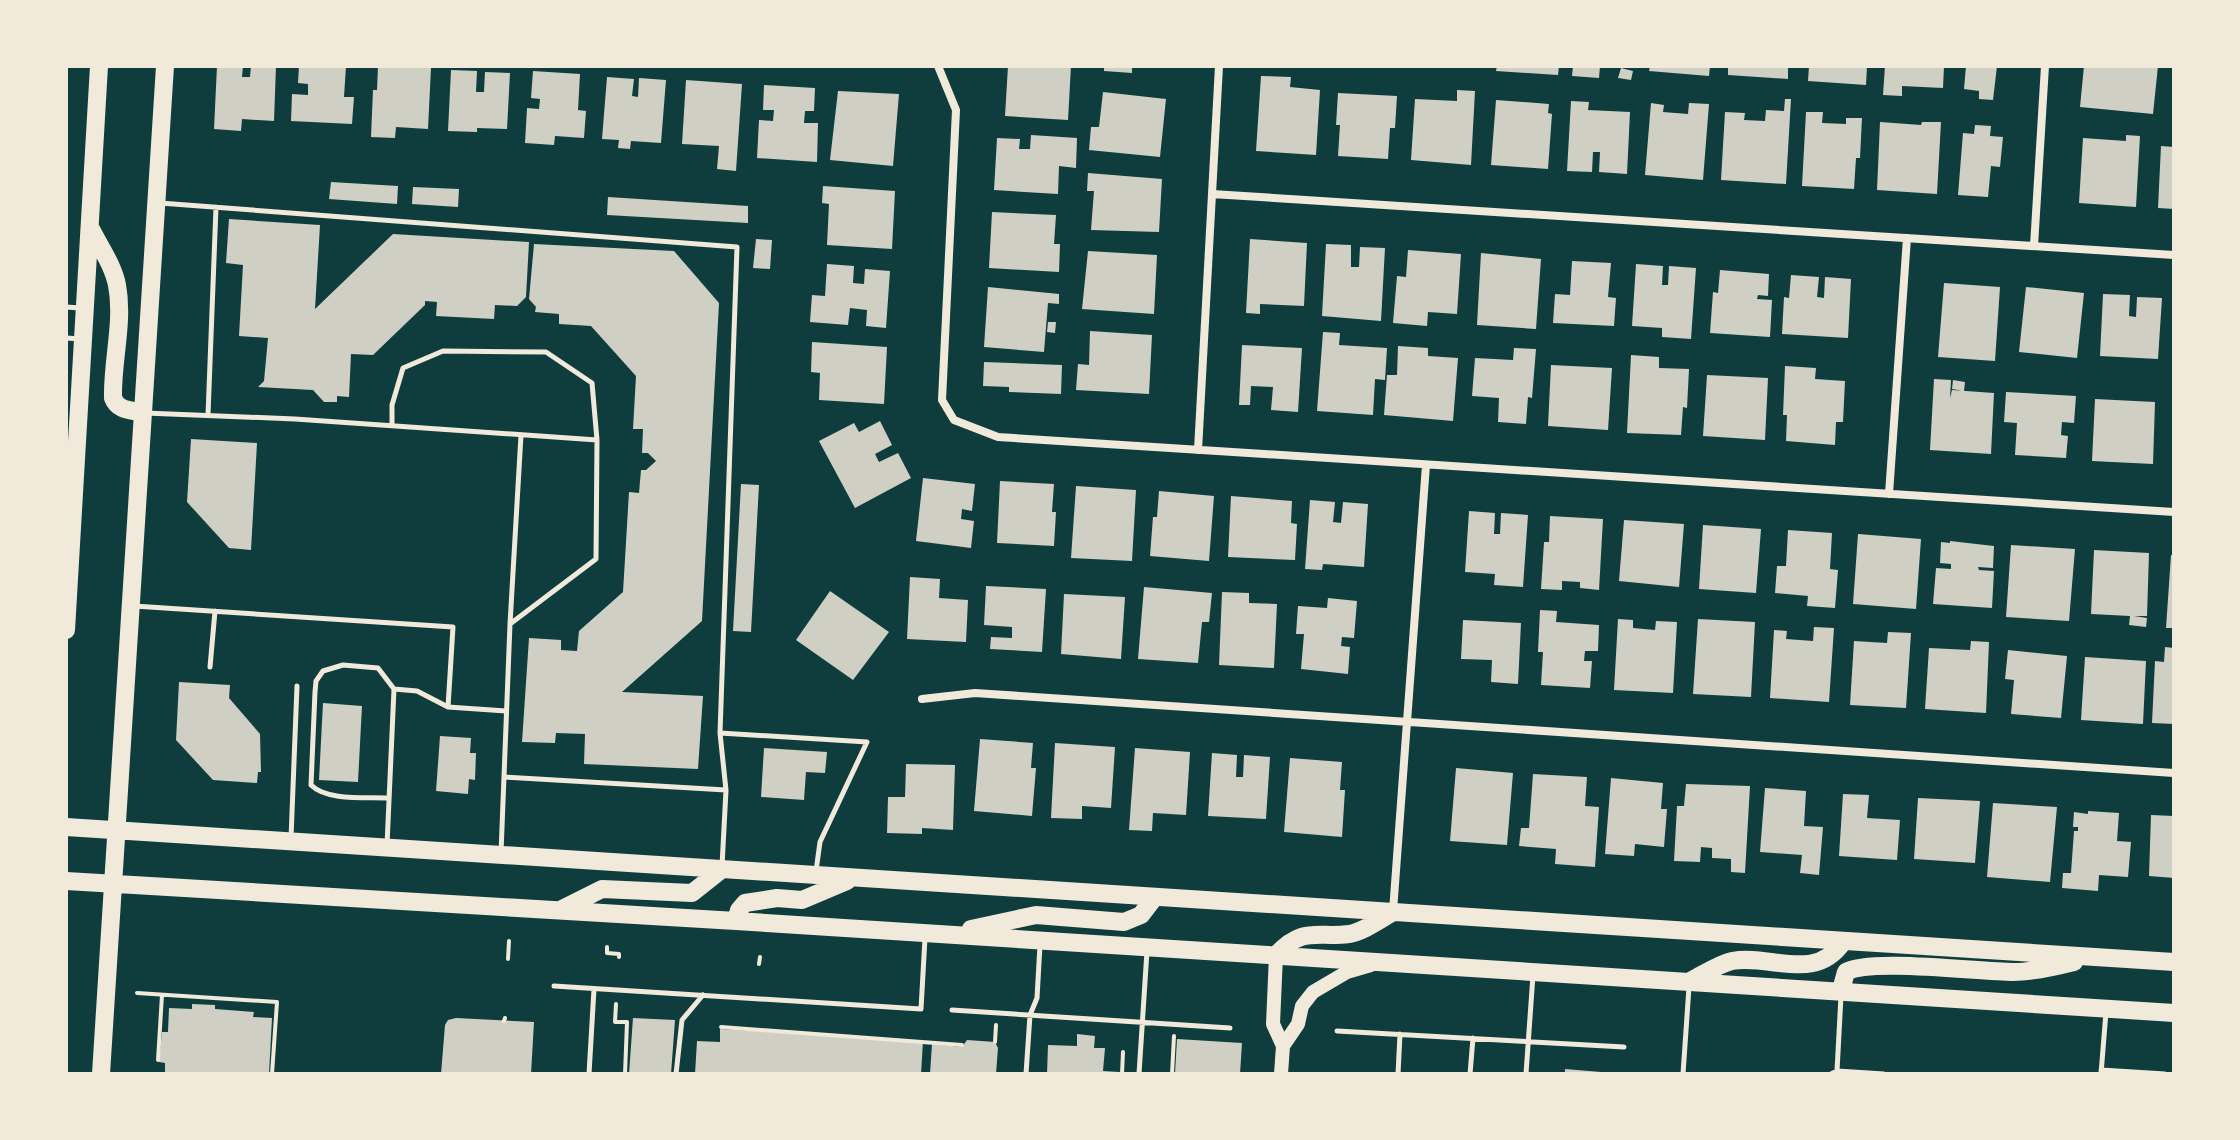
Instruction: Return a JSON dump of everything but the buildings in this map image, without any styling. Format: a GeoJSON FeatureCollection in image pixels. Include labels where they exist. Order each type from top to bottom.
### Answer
{"type":"FeatureCollection","features":[{"type":"Feature","properties":{"kind":"main road"},"geometry":{"type":"LineString","coordinates":[[66,630],[75,308],[89,226],[99,66]]}},
{"type":"Feature","properties":{"kind":"main road"},"geometry":{"type":"LineString","coordinates":[[101,1074],[165,66]]}},
{"type":"Feature","properties":{"kind":"main road"},"geometry":{"type":"LineString","coordinates":[[89,226],[113,271],[117,287],[113,398],[122,409],[143,413]]}},
{"type":"Feature","properties":{"kind":"main road"},"geometry":{"type":"LineString","coordinates":[[66,827],[2174,962]]}},
{"type":"Feature","properties":{"kind":"main road"},"geometry":{"type":"LineString","coordinates":[[559,910],[602,889],[692,893],[721,870]]}},
{"type":"Feature","properties":{"kind":"main road"},"geometry":{"type":"LineString","coordinates":[[736,921],[745,903],[777,898],[802,900],[853,878]]}},
{"type":"Feature","properties":{"kind":"main road"},"geometry":{"type":"LineString","coordinates":[[66,881],[2174,1013]]}},
{"type":"Feature","properties":{"kind":"main road"},"geometry":{"type":"LineString","coordinates":[[948,934],[1036,915],[1124,922],[1134,920],[1150,906],[1154,898]]}},
{"type":"Feature","properties":{"kind":"main road"},"geometry":{"type":"LineString","coordinates":[[1276,955],[1289,942],[1302,937],[1318,933],[1351,934],[1393,913]]}},
{"type":"Feature","properties":{"kind":"main road"},"geometry":{"type":"LineString","coordinates":[[1690,981],[1732,961],[1811,965],[1826,960],[1843,942]]}},
{"type":"Feature","properties":{"kind":"main road"},"geometry":{"type":"LineString","coordinates":[[1841,990],[1846,972],[1853,968],[1880,966],[2015,972],[2049,968],[2092,957]]}},
{"type":"Feature","properties":{"kind":"street"},"geometry":{"type":"LineString","coordinates":[[1198,450],[1219,66]]}},
{"type":"Feature","properties":{"kind":"street"},"geometry":{"type":"LineString","coordinates":[[2034,246],[2045,66]]}},
{"type":"Feature","properties":{"kind":"street"},"geometry":{"type":"LineString","coordinates":[[939,67],[956,110],[942,400],[954,420],[998,437],[2174,512]]}},
{"type":"Feature","properties":{"kind":"street"},"geometry":{"type":"LineString","coordinates":[[1212,194],[2174,255]]}},
{"type":"Feature","properties":{"kind":"street"},"geometry":{"type":"LineString","coordinates":[[1889,494],[1907,238]]}},
{"type":"Feature","properties":{"kind":"street"},"geometry":{"type":"LineString","coordinates":[[1393,913],[1426,465]]}},
{"type":"Feature","properties":{"kind":"street"},"geometry":{"type":"LineString","coordinates":[[922,699],[975,693],[2174,773]]}},
{"type":"Feature","properties":{"kind":"street"},"geometry":{"type":"LineString","coordinates":[[1276,955],[1273,1024],[1283,1046],[1281,1074]]}},
{"type":"Feature","properties":{"kind":"street"},"geometry":{"type":"LineString","coordinates":[[1283,1046],[1298,1024],[1302,1006],[1313,992],[1347,972],[1387,962]]}},
{"type":"Feature","properties":{"kind":"lane"},"geometry":{"type":"LineString","coordinates":[[157,203],[737,247],[720,733],[726,790],[721,870]]}},
{"type":"Feature","properties":{"kind":"lane"},"geometry":{"type":"LineString","coordinates":[[208,415],[216,207]]}},
{"type":"Feature","properties":{"kind":"lane"},"geometry":{"type":"LineString","coordinates":[[392,425],[392,405],[403,368],[443,351],[546,352],[592,383],[597,440],[596,559],[510,624]]}},
{"type":"Feature","properties":{"kind":"lane"},"geometry":{"type":"LineString","coordinates":[[143,413],[392,425],[597,440]]}},
{"type":"Feature","properties":{"kind":"lane"},"geometry":{"type":"LineString","coordinates":[[501,857],[521,435]]}},
{"type":"Feature","properties":{"kind":"lane"},"geometry":{"type":"LineString","coordinates":[[133,606],[453,627],[448,707]]}},
{"type":"Feature","properties":{"kind":"lane"},"geometry":{"type":"LineString","coordinates":[[210,667],[215,611]]}},
{"type":"Feature","properties":{"kind":"lane"},"geometry":{"type":"LineString","coordinates":[[387,798],[317,792],[311,785],[316,681],[323,671],[343,665],[378,668],[394,689],[387,849]]}},
{"type":"Feature","properties":{"kind":"lane"},"geometry":{"type":"LineString","coordinates":[[291,843],[297,686]]}},
{"type":"Feature","properties":{"kind":"lane"},"geometry":{"type":"LineString","coordinates":[[394,689],[417,691],[448,707],[506,711]]}},
{"type":"Feature","properties":{"kind":"lane"},"geometry":{"type":"LineString","coordinates":[[720,733],[867,742],[820,842],[815,876]]}},
{"type":"Feature","properties":{"kind":"lane"},"geometry":{"type":"LineString","coordinates":[[504,777],[726,790]]}},
{"type":"Feature","properties":{"kind":"lane"},"geometry":{"type":"LineString","coordinates":[[554,986],[921,1009],[925,933]]}},
{"type":"Feature","properties":{"kind":"lane"},"geometry":{"type":"LineString","coordinates":[[1026,1074],[1030,1015],[1037,998],[1040,940]]}},
{"type":"Feature","properties":{"kind":"lane"},"geometry":{"type":"LineString","coordinates":[[1139,1074],[1147,947]]}},
{"type":"Feature","properties":{"kind":"lane"},"geometry":{"type":"LineString","coordinates":[[1526,1074],[1534,971]]}},
{"type":"Feature","properties":{"kind":"lane"},"geometry":{"type":"LineString","coordinates":[[1683,1074],[1690,981]]}},
{"type":"Feature","properties":{"kind":"lane"},"geometry":{"type":"LineString","coordinates":[[589,1074],[594,989]]}},
{"type":"Feature","properties":{"kind":"lane"},"geometry":{"type":"LineString","coordinates":[[1841,990],[1834,1073],[1884,1074]]}},
{"type":"Feature","properties":{"kind":"lane"},"geometry":{"type":"LineString","coordinates":[[676,1074],[682,1020],[703,995]]}},
{"type":"Feature","properties":{"kind":"lane"},"geometry":{"type":"LineString","coordinates":[[2106,1007],[2101,1072],[2165,1074]]}},
{"type":"Feature","properties":{"kind":"lane"},"geometry":{"type":"LineString","coordinates":[[952,1010],[1230,1028]]}},
{"type":"Feature","properties":{"kind":"lane"},"geometry":{"type":"LineString","coordinates":[[1337,1031],[1624,1047]]}},
{"type":"Feature","properties":{"kind":"lane"},"geometry":{"type":"LineString","coordinates":[[1398,1074],[1400,1034]]}},
{"type":"Feature","properties":{"kind":"lane"},"geometry":{"type":"LineString","coordinates":[[1470,1074],[1473,1038]]}},
{"type":"Feature","properties":{"kind":"path"},"geometry":{"type":"LineString","coordinates":[[508,959],[509,941]]}},
{"type":"Feature","properties":{"kind":"path"},"geometry":{"type":"LineString","coordinates":[[607,947],[607,953],[619,954],[619,957]]}},
{"type":"Feature","properties":{"kind":"path"},"geometry":{"type":"LineString","coordinates":[[759,964],[760,957]]}},
{"type":"Feature","properties":{"kind":"path"},"geometry":{"type":"LineString","coordinates":[[137,993],[277,1002],[272,1074]]}},
{"type":"Feature","properties":{"kind":"path"},"geometry":{"type":"LineString","coordinates":[[158,1060],[162,995]]}},
{"type":"Feature","properties":{"kind":"path"},"geometry":{"type":"LineString","coordinates":[[616,1004],[615,1022],[627,1022],[625,1074]]}},
{"type":"Feature","properties":{"kind":"path"},"geometry":{"type":"LineString","coordinates":[[721,1027],[962,1045]]}},
{"type":"Feature","properties":{"kind":"path"},"geometry":{"type":"LineString","coordinates":[[1172,1074],[1174,1036],[1179,1037]]}},
{"type":"Feature","properties":{"kind":"path"},"geometry":{"type":"LineString","coordinates":[[1122,1074],[1123,1052]]}}]}
